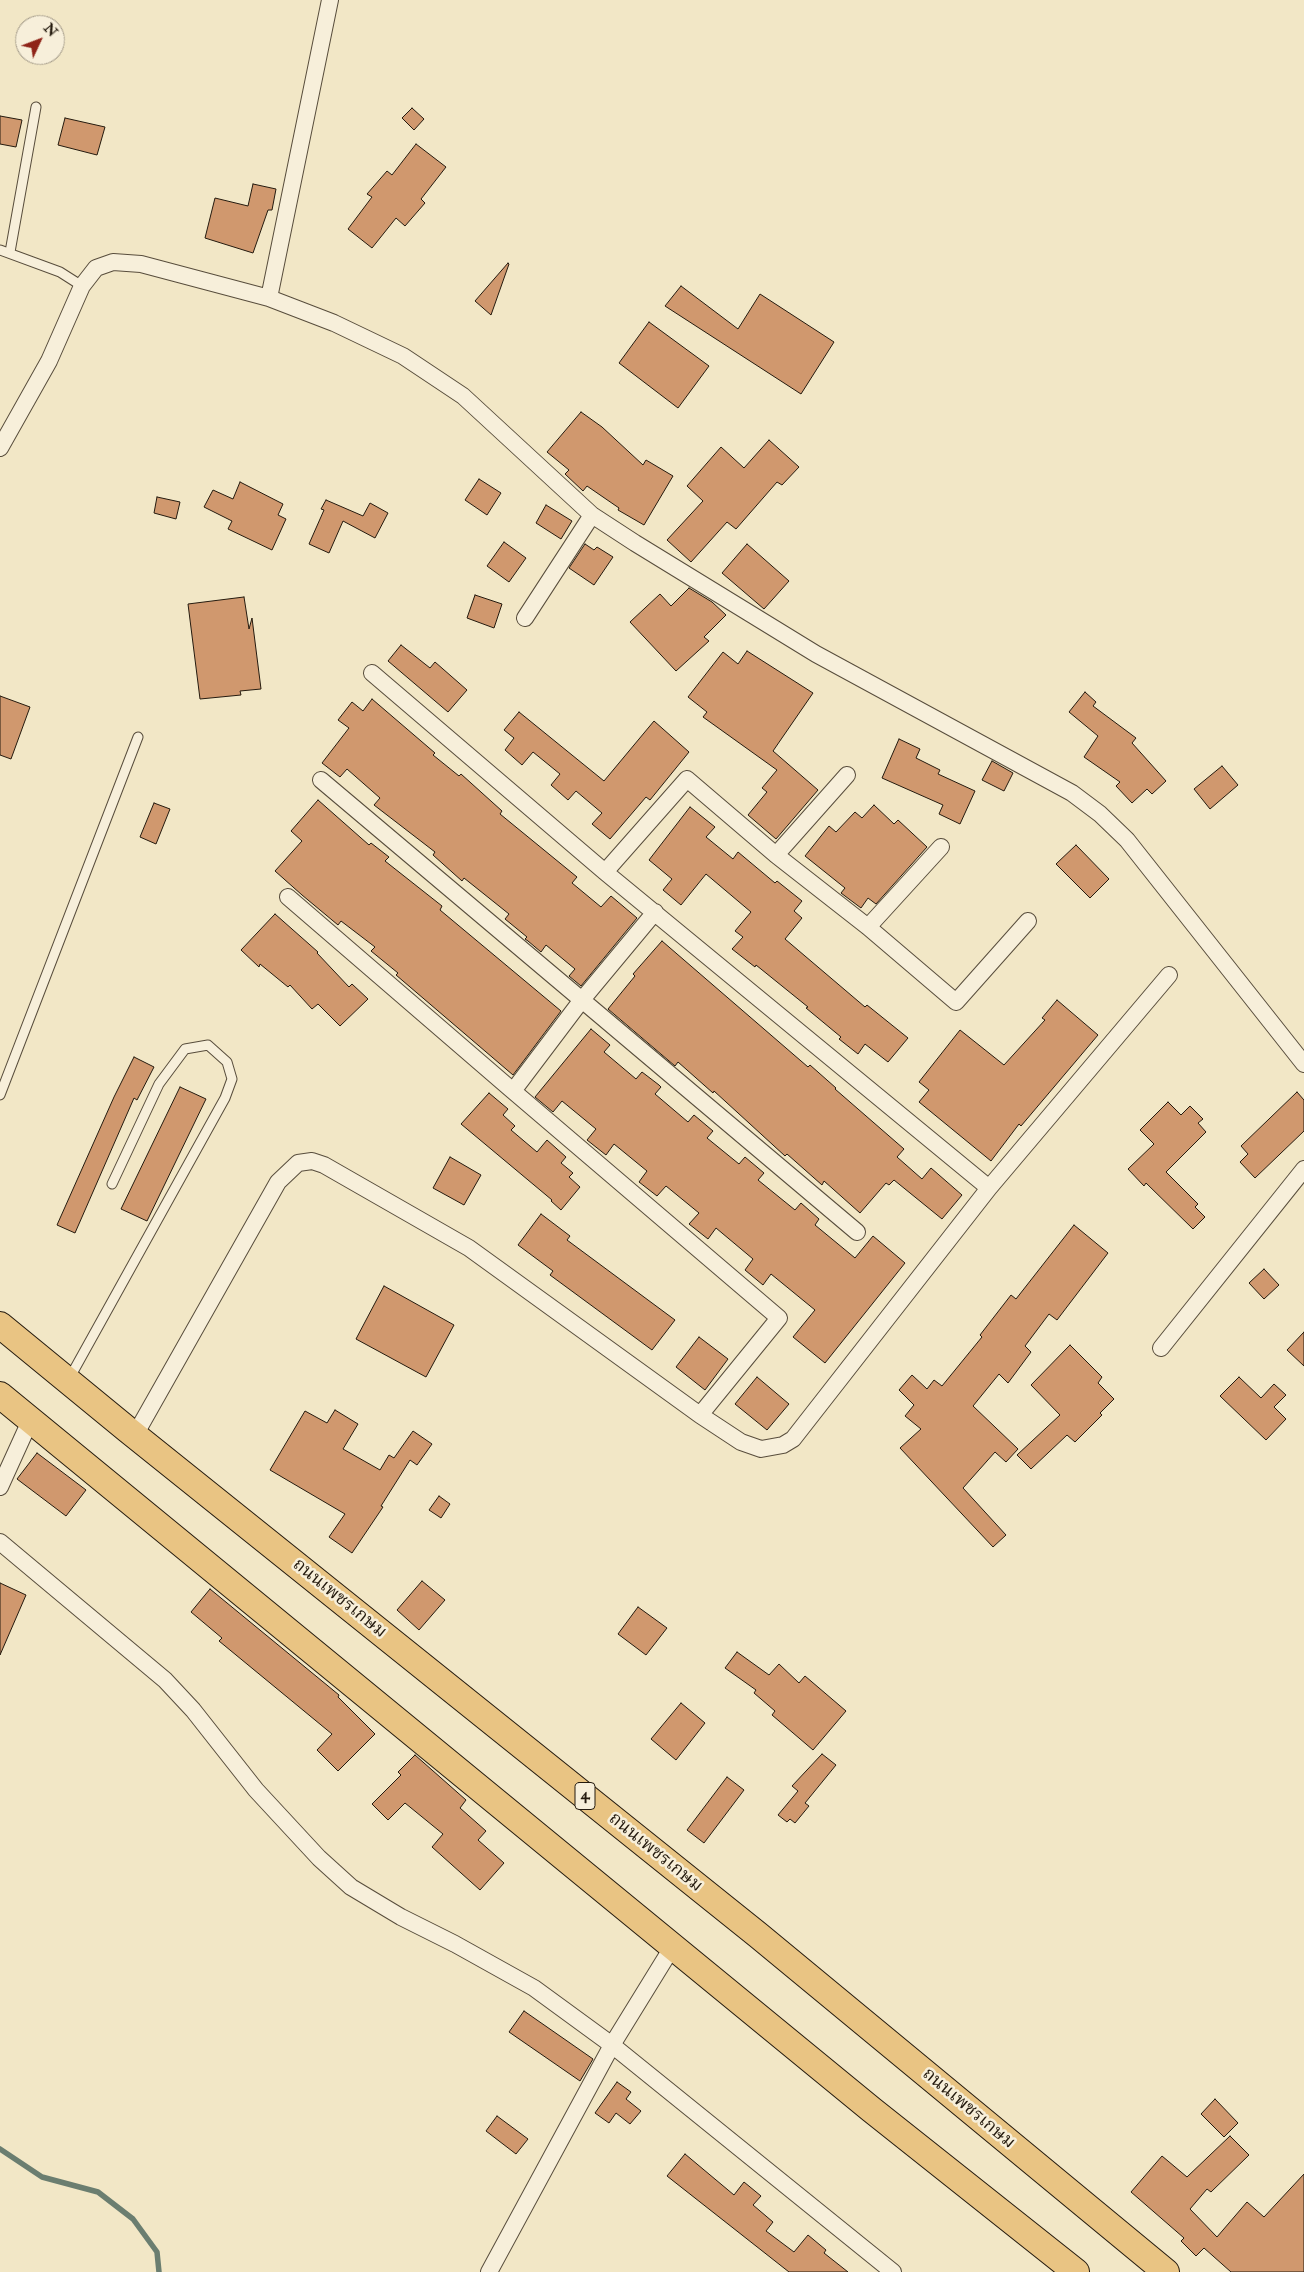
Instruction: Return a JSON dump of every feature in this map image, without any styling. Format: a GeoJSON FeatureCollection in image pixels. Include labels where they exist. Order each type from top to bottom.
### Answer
{"type":"FeatureCollection","features":[{"type":"Feature","properties":{"kind":"main road","name":"ถนนเพชรเกษม"},"geometry":{"type":"LineString","coordinates":[[0,1326],[758,1936],[1166,2272]]}},
{"type":"Feature","properties":{"kind":"main road"},"geometry":{"type":"LineString","coordinates":[[0,1395],[872,2110],[1076,2272]]}},
{"type":"Feature","properties":{"kind":"street"},"geometry":{"type":"LineString","coordinates":[[269,298],[330,0]]}},
{"type":"Feature","properties":{"kind":"street"},"geometry":{"type":"LineString","coordinates":[[0,448],[49,361],[82,286],[96,268],[113,262],[141,264],[269,298],[334,323],[403,356],[463,396],[592,515],[635,543],[816,654],[1072,793],[1100,814],[1126,840],[1304,1064]]}},
{"type":"Feature","properties":{"kind":"street"},"geometry":{"type":"LineString","coordinates":[[525,618],[592,515]]}},
{"type":"Feature","properties":{"kind":"street"},"geometry":{"type":"LineString","coordinates":[[372,673],[605,872],[990,1188]]}},
{"type":"Feature","properties":{"kind":"street"},"geometry":{"type":"LineString","coordinates":[[776,855],[847,775]]}},
{"type":"Feature","properties":{"kind":"street"},"geometry":{"type":"LineString","coordinates":[[605,872],[687,779],[776,855],[868,927],[956,1002],[1028,921]]}},
{"type":"Feature","properties":{"kind":"street"},"geometry":{"type":"LineString","coordinates":[[321,780],[857,1232]]}},
{"type":"Feature","properties":{"kind":"street"},"geometry":{"type":"LineString","coordinates":[[868,927],[940,847]]}},
{"type":"Feature","properties":{"kind":"street"},"geometry":{"type":"LineString","coordinates":[[288,897],[779,1318],[700,1415]]}},
{"type":"Feature","properties":{"kind":"street"},"geometry":{"type":"LineString","coordinates":[[513,1091],[582,1001],[655,912]]}},
{"type":"Feature","properties":{"kind":"street"},"geometry":{"type":"LineString","coordinates":[[135,1435],[278,1182],[298,1163],[312,1161],[324,1165],[469,1248],[700,1415],[741,1442],[761,1449],[783,1445],[793,1439],[990,1188],[1169,974]]}},
{"type":"Feature","properties":{"kind":"street"},"geometry":{"type":"LineString","coordinates":[[1161,1348],[1304,1169]]}},
{"type":"Feature","properties":{"kind":"street"},"geometry":{"type":"LineString","coordinates":[[0,1487],[30,1421]]}},
{"type":"Feature","properties":{"kind":"street"},"geometry":{"type":"LineString","coordinates":[[0,1542],[165,1680],[193,1710],[256,1790],[319,1858],[351,1887],[534,1988],[612,2046],[892,2272]]}},
{"type":"Feature","properties":{"kind":"street"},"geometry":{"type":"LineString","coordinates":[[488,2272],[612,2046],[673,1946]]}},
{"type":"Feature","properties":{"kind":"lane"},"geometry":{"type":"LineString","coordinates":[[10,252],[36,107]]}},
{"type":"Feature","properties":{"kind":"lane"},"geometry":{"type":"LineString","coordinates":[[0,250],[10,252],[60,272],[82,286]]}},
{"type":"Feature","properties":{"kind":"lane"},"geometry":{"type":"LineString","coordinates":[[0,1095],[138,737]]}},
{"type":"Feature","properties":{"kind":"lane"},"geometry":{"type":"LineString","coordinates":[[68,1381],[226,1098],[232,1079],[226,1062],[208,1045],[185,1049],[159,1084],[112,1184]]}},
{"type":"Feature","properties":{"kind":"building"},"geometry":{"type":"Polygon","coordinates":[[[412,108],[424,119],[414,130],[402,118],[412,108]]]}},
{"type":"Feature","properties":{"kind":"building"},"geometry":{"type":"Polygon","coordinates":[[[0,116],[22,120],[16,147],[0,144],[0,116]]]}},
{"type":"Feature","properties":{"kind":"building"},"geometry":{"type":"Polygon","coordinates":[[[65,118],[105,127],[97,155],[58,145],[65,118]]]}},
{"type":"Feature","properties":{"kind":"building"},"geometry":{"type":"Polygon","coordinates":[[[416,144],[446,167],[421,199],[425,203],[405,226],[396,218],[372,248],[348,229],[372,197],[367,194],[387,171],[392,175],[416,144]]]}},
{"type":"Feature","properties":{"kind":"building"},"geometry":{"type":"Polygon","coordinates":[[[253,184],[276,189],[272,210],[268,210],[253,253],[205,238],[215,198],[248,206],[253,184]]]}},
{"type":"Feature","properties":{"kind":"building"},"geometry":{"type":"Polygon","coordinates":[[[509,264],[491,315],[475,301],[509,264]]]}},
{"type":"Feature","properties":{"kind":"building"},"geometry":{"type":"Polygon","coordinates":[[[681,286],[738,329],[760,294],[834,342],[801,394],[665,306],[681,286]]]}},
{"type":"Feature","properties":{"kind":"building"},"geometry":{"type":"Polygon","coordinates":[[[649,322],[709,366],[678,408],[619,363],[649,322]]]}},
{"type":"Feature","properties":{"kind":"building"},"geometry":{"type":"Polygon","coordinates":[[[581,412],[602,427],[643,465],[646,460],[673,476],[644,525],[618,510],[619,508],[587,486],[583,491],[565,474],[569,470],[547,452],[581,412]]]}},
{"type":"Feature","properties":{"kind":"building"},"geometry":{"type":"Polygon","coordinates":[[[769,440],[799,467],[782,485],[777,482],[736,529],[727,522],[691,562],[667,540],[703,501],[687,486],[721,447],[744,468],[769,440]]]}},
{"type":"Feature","properties":{"kind":"building"},"geometry":{"type":"Polygon","coordinates":[[[479,479],[501,493],[487,515],[465,500],[479,479]]]}},
{"type":"Feature","properties":{"kind":"building"},"geometry":{"type":"Polygon","coordinates":[[[240,482],[283,504],[278,515],[286,519],[272,550],[228,529],[232,521],[204,507],[213,490],[233,499],[240,482]]]}},
{"type":"Feature","properties":{"kind":"building"},"geometry":{"type":"Polygon","coordinates":[[[157,497],[180,502],[176,519],[154,513],[157,497]]]}},
{"type":"Feature","properties":{"kind":"building"},"geometry":{"type":"Polygon","coordinates":[[[326,500],[363,516],[370,503],[388,513],[375,538],[343,521],[329,553],[309,544],[324,510],[321,509],[326,500]]]}},
{"type":"Feature","properties":{"kind":"building"},"geometry":{"type":"Polygon","coordinates":[[[546,505],[572,521],[561,539],[536,523],[546,505]]]}},
{"type":"Feature","properties":{"kind":"building"},"geometry":{"type":"Polygon","coordinates":[[[504,542],[526,558],[509,582],[487,566],[504,542]]]}},
{"type":"Feature","properties":{"kind":"building"},"geometry":{"type":"Polygon","coordinates":[[[585,544],[594,550],[597,547],[613,557],[594,585],[569,568],[585,544]]]}},
{"type":"Feature","properties":{"kind":"building"},"geometry":{"type":"Polygon","coordinates":[[[747,544],[789,581],[764,609],[722,573],[747,544]]]}},
{"type":"Feature","properties":{"kind":"building"},"geometry":{"type":"Polygon","coordinates":[[[689,588],[712,602],[726,615],[704,637],[709,641],[676,671],[630,622],[660,594],[671,606],[689,588]]]}},
{"type":"Feature","properties":{"kind":"building"},"geometry":{"type":"Polygon","coordinates":[[[475,595],[502,604],[494,628],[467,618],[475,595]]]}},
{"type":"Feature","properties":{"kind":"building"},"geometry":{"type":"Polygon","coordinates":[[[244,597],[249,629],[252,618],[261,689],[240,691],[241,695],[200,699],[188,604],[244,597]]]}},
{"type":"Feature","properties":{"kind":"building"},"geometry":{"type":"Polygon","coordinates":[[[401,645],[430,668],[435,662],[467,690],[448,712],[388,661],[401,645]]]}},
{"type":"Feature","properties":{"kind":"building"},"geometry":{"type":"Polygon","coordinates":[[[747,651],[813,693],[773,751],[818,790],[776,839],[748,815],[767,792],[762,788],[777,770],[703,717],[707,712],[688,697],[723,652],[738,664],[747,651]]]}},
{"type":"Feature","properties":{"kind":"building"},"geometry":{"type":"Polygon","coordinates":[[[1085,692],[1096,702],[1093,706],[1136,738],[1132,743],[1166,781],[1152,794],[1147,789],[1132,803],[1116,786],[1120,782],[1084,757],[1098,736],[1069,712],[1085,692]]]}},
{"type":"Feature","properties":{"kind":"building"},"geometry":{"type":"Polygon","coordinates":[[[0,696],[30,707],[11,759],[0,755],[0,696]]]}},
{"type":"Feature","properties":{"kind":"building"},"geometry":{"type":"Polygon","coordinates":[[[372,699],[435,753],[433,755],[459,776],[461,774],[502,811],[500,814],[577,877],[572,883],[601,907],[611,896],[637,918],[581,986],[569,976],[575,969],[546,945],[541,952],[525,939],[527,937],[505,919],[509,914],[464,878],[462,881],[433,855],[435,852],[374,805],[380,798],[347,769],[340,777],[322,763],[349,728],[338,720],[352,702],[363,711],[372,699]]]}},
{"type":"Feature","properties":{"kind":"building"},"geometry":{"type":"Polygon","coordinates":[[[519,712],[604,781],[654,721],[689,752],[650,800],[646,797],[610,839],[592,824],[602,813],[576,791],[568,800],[551,785],[560,774],[533,752],[522,765],[505,750],[514,738],[504,730],[519,712]]]}},
{"type":"Feature","properties":{"kind":"building"},"geometry":{"type":"Polygon","coordinates":[[[899,739],[920,749],[916,758],[940,770],[938,774],[975,791],[960,824],[939,814],[943,805],[882,778],[899,739]]]}},
{"type":"Feature","properties":{"kind":"building"},"geometry":{"type":"Polygon","coordinates":[[[992,761],[1013,773],[1004,791],[982,780],[992,761]]]}},
{"type":"Feature","properties":{"kind":"building"},"geometry":{"type":"Polygon","coordinates":[[[1222,766],[1238,785],[1210,809],[1194,789],[1222,766]]]}},
{"type":"Feature","properties":{"kind":"building"},"geometry":{"type":"Polygon","coordinates":[[[318,800],[369,845],[371,843],[389,857],[385,861],[442,906],[440,910],[561,1011],[513,1075],[396,975],[398,973],[371,951],[375,947],[341,921],[338,925],[275,871],[302,841],[291,831],[318,800]]]}},
{"type":"Feature","properties":{"kind":"building"},"geometry":{"type":"Polygon","coordinates":[[[154,803],[170,809],[156,844],[140,837],[154,803]]]}},
{"type":"Feature","properties":{"kind":"building"},"geometry":{"type":"Polygon","coordinates":[[[874,805],[894,824],[898,820],[927,847],[876,904],[868,898],[861,908],[841,893],[845,888],[805,856],[829,826],[836,832],[855,812],[862,818],[874,805]]]}},
{"type":"Feature","properties":{"kind":"building"},"geometry":{"type":"Polygon","coordinates":[[[690,807],[715,827],[706,837],[733,859],[738,852],[775,883],[777,881],[802,901],[794,911],[802,918],[785,939],[865,1007],[867,1005],[908,1038],[888,1062],[865,1044],[858,1054],[806,1008],[808,1007],[756,965],[755,967],[732,949],[743,937],[735,931],[751,912],[706,874],[681,905],[663,890],[672,879],[649,860],[690,807]]]}},
{"type":"Feature","properties":{"kind":"building"},"geometry":{"type":"Polygon","coordinates":[[[1076,845],[1109,879],[1090,898],[1056,864],[1076,845]]]}},
{"type":"Feature","properties":{"kind":"building"},"geometry":{"type":"Polygon","coordinates":[[[275,914],[318,952],[349,987],[352,984],[368,999],[340,1026],[318,1004],[312,1009],[290,985],[288,987],[260,964],[259,967],[241,950],[275,914]]]}},
{"type":"Feature","properties":{"kind":"building"},"geometry":{"type":"Polygon","coordinates":[[[662,941],[808,1067],[810,1065],[904,1149],[897,1157],[922,1179],[931,1168],[962,1195],[942,1219],[894,1180],[889,1185],[886,1183],[860,1213],[824,1181],[822,1185],[787,1154],[785,1156],[714,1091],[713,1093],[678,1062],[675,1066],[608,1009],[635,976],[633,974],[662,941]]]}},
{"type":"Feature","properties":{"kind":"building"},"geometry":{"type":"Polygon","coordinates":[[[1057,1000],[1098,1035],[1021,1126],[1019,1124],[991,1161],[919,1102],[929,1090],[919,1082],[960,1030],[1004,1065],[1045,1020],[1042,1018],[1057,1000]]]}},
{"type":"Feature","properties":{"kind":"building"},"geometry":{"type":"Polygon","coordinates":[[[591,1029],[610,1045],[604,1052],[636,1079],[642,1072],[659,1085],[661,1087],[655,1094],[688,1122],[694,1115],[713,1131],[707,1138],[739,1164],[745,1157],[764,1173],[758,1180],[795,1210],[801,1203],[819,1219],[815,1225],[855,1258],[873,1236],[905,1263],[825,1363],[793,1337],[815,1310],[771,1274],[763,1285],[745,1270],[753,1259],[716,1228],[708,1239],[689,1224],[699,1213],[666,1186],[657,1196],[639,1182],[647,1171],[614,1144],[606,1155],[587,1140],[596,1129],[562,1101],[553,1112],[535,1097],[591,1029]]]}},
{"type":"Feature","properties":{"kind":"building"},"geometry":{"type":"Polygon","coordinates":[[[134,1057],[154,1067],[137,1100],[134,1098],[75,1233],[57,1225],[114,1097],[134,1057]]]}},
{"type":"Feature","properties":{"kind":"building"},"geometry":{"type":"Polygon","coordinates":[[[180,1087],[206,1099],[147,1221],[121,1209],[180,1087]]]}},
{"type":"Feature","properties":{"kind":"building"},"geometry":{"type":"Polygon","coordinates":[[[1297,1092],[1304,1100],[1304,1131],[1255,1178],[1240,1162],[1248,1154],[1241,1146],[1297,1092]]]}},
{"type":"Feature","properties":{"kind":"building"},"geometry":{"type":"Polygon","coordinates":[[[489,1093],[508,1109],[503,1115],[515,1126],[511,1130],[537,1152],[547,1140],[566,1157],[561,1163],[573,1173],[569,1177],[580,1187],[561,1210],[552,1200],[461,1124],[489,1093]]]}},
{"type":"Feature","properties":{"kind":"building"},"geometry":{"type":"Polygon","coordinates":[[[1168,1102],[1181,1115],[1190,1106],[1203,1119],[1198,1123],[1206,1132],[1166,1172],[1198,1204],[1195,1207],[1205,1217],[1193,1229],[1146,1183],[1144,1186],[1128,1169],[1154,1144],[1140,1130],[1168,1102]]]}},
{"type":"Feature","properties":{"kind":"building"},"geometry":{"type":"Polygon","coordinates":[[[450,1157],[481,1175],[464,1205],[433,1188],[450,1157]]]}},
{"type":"Feature","properties":{"kind":"building"},"geometry":{"type":"Polygon","coordinates":[[[541,1214],[570,1236],[567,1240],[675,1320],[652,1350],[550,1275],[553,1271],[518,1245],[541,1214]]]}},
{"type":"Feature","properties":{"kind":"building"},"geometry":{"type":"Polygon","coordinates":[[[1074,1225],[1108,1253],[1057,1320],[1049,1314],[1025,1346],[1031,1352],[1008,1383],[999,1374],[973,1406],[1018,1449],[1006,1462],[995,1452],[963,1488],[1006,1535],[993,1547],[900,1448],[921,1429],[905,1416],[914,1405],[899,1390],[912,1375],[927,1389],[934,1380],[942,1386],[982,1337],[980,1335],[1011,1295],[1016,1299],[1074,1225]]]}},
{"type":"Feature","properties":{"kind":"building"},"geometry":{"type":"Polygon","coordinates":[[[1264,1269],[1279,1285],[1264,1299],[1249,1283],[1264,1269]]]}},
{"type":"Feature","properties":{"kind":"building"},"geometry":{"type":"Polygon","coordinates":[[[384,1286],[454,1325],[426,1377],[356,1339],[384,1286]]]}},
{"type":"Feature","properties":{"kind":"building"},"geometry":{"type":"Polygon","coordinates":[[[1304,1332],[1304,1366],[1287,1350],[1304,1332]]]}},
{"type":"Feature","properties":{"kind":"building"},"geometry":{"type":"Polygon","coordinates":[[[699,1337],[728,1359],[705,1390],[676,1367],[699,1337]]]}},
{"type":"Feature","properties":{"kind":"building"},"geometry":{"type":"Polygon","coordinates":[[[1070,1345],[1102,1377],[1098,1383],[1114,1399],[1100,1413],[1102,1415],[1075,1442],[1067,1435],[1031,1469],[1017,1455],[1060,1415],[1031,1385],[1070,1345]]]}},
{"type":"Feature","properties":{"kind":"building"},"geometry":{"type":"Polygon","coordinates":[[[757,1377],[789,1404],[767,1430],[735,1404],[757,1377]]]}},
{"type":"Feature","properties":{"kind":"building"},"geometry":{"type":"Polygon","coordinates":[[[1239,1377],[1261,1398],[1274,1384],[1286,1395],[1274,1407],[1286,1419],[1266,1440],[1220,1396],[1239,1377]]]}},
{"type":"Feature","properties":{"kind":"building"},"geometry":{"type":"Polygon","coordinates":[[[335,1410],[358,1424],[343,1449],[380,1470],[389,1455],[394,1458],[413,1431],[432,1444],[417,1465],[410,1460],[381,1506],[383,1507],[352,1553],[329,1537],[345,1514],[270,1470],[305,1411],[327,1423],[335,1410]]]}},
{"type":"Feature","properties":{"kind":"building"},"geometry":{"type":"Polygon","coordinates":[[[37,1453],[86,1490],[66,1516],[17,1479],[37,1453]]]}},
{"type":"Feature","properties":{"kind":"building"},"geometry":{"type":"Polygon","coordinates":[[[439,1496],[450,1504],[441,1518],[429,1510],[439,1496]]]}},
{"type":"Feature","properties":{"kind":"building"},"geometry":{"type":"Polygon","coordinates":[[[422,1581],[445,1600],[419,1630],[397,1610],[422,1581]]]}},
{"type":"Feature","properties":{"kind":"building"},"geometry":{"type":"Polygon","coordinates":[[[0,1583],[26,1595],[0,1655],[0,1583]]]}},
{"type":"Feature","properties":{"kind":"building"},"geometry":{"type":"Polygon","coordinates":[[[210,1589],[339,1695],[338,1697],[375,1734],[338,1771],[317,1750],[332,1734],[219,1641],[222,1638],[191,1612],[210,1589]]]}},
{"type":"Feature","properties":{"kind":"building"},"geometry":{"type":"Polygon","coordinates":[[[638,1607],[667,1628],[646,1655],[618,1634],[638,1607]]]}},
{"type":"Feature","properties":{"kind":"building"},"geometry":{"type":"Polygon","coordinates":[[[737,1652],[769,1675],[779,1664],[799,1683],[805,1676],[846,1711],[813,1750],[772,1715],[775,1711],[754,1693],[756,1690],[725,1668],[737,1652]]]}},
{"type":"Feature","properties":{"kind":"building"},"geometry":{"type":"Polygon","coordinates":[[[681,1703],[705,1723],[676,1760],[651,1739],[681,1703]]]}},
{"type":"Feature","properties":{"kind":"building"},"geometry":{"type":"Polygon","coordinates":[[[822,1754],[836,1765],[805,1803],[809,1806],[795,1823],[790,1819],[787,1822],[778,1815],[798,1791],[792,1786],[822,1754]]]}},
{"type":"Feature","properties":{"kind":"building"},"geometry":{"type":"Polygon","coordinates":[[[415,1755],[466,1800],[460,1808],[486,1831],[478,1840],[504,1863],[480,1890],[432,1847],[443,1834],[405,1803],[388,1820],[372,1804],[401,1775],[398,1772],[415,1755]]]}},
{"type":"Feature","properties":{"kind":"building"},"geometry":{"type":"Polygon","coordinates":[[[727,1777],[744,1790],[704,1843],[687,1830],[727,1777]]]}},
{"type":"Feature","properties":{"kind":"building"},"geometry":{"type":"Polygon","coordinates":[[[524,2011],[593,2059],[580,2081],[509,2032],[524,2011]]]}},
{"type":"Feature","properties":{"kind":"building"},"geometry":{"type":"Polygon","coordinates":[[[617,2082],[631,2092],[626,2099],[641,2111],[630,2124],[616,2113],[609,2123],[595,2113],[617,2082]]]}},
{"type":"Feature","properties":{"kind":"building"},"geometry":{"type":"Polygon","coordinates":[[[1215,2099],[1238,2123],[1224,2137],[1201,2114],[1215,2099]]]}},
{"type":"Feature","properties":{"kind":"building"},"geometry":{"type":"Polygon","coordinates":[[[497,2116],[528,2139],[516,2154],[486,2131],[497,2116]]]}},
{"type":"Feature","properties":{"kind":"building"},"geometry":{"type":"Polygon","coordinates":[[[1230,2136],[1249,2155],[1211,2192],[1207,2189],[1190,2209],[1217,2237],[1247,2202],[1264,2217],[1304,2174],[1304,2272],[1231,2272],[1204,2248],[1196,2256],[1181,2241],[1184,2238],[1131,2192],[1162,2156],[1187,2177],[1230,2136]]]}},
{"type":"Feature","properties":{"kind":"building"},"geometry":{"type":"Polygon","coordinates":[[[685,2154],[734,2195],[744,2182],[761,2196],[753,2205],[773,2222],[766,2231],[794,2252],[808,2235],[826,2250],[824,2253],[848,2272],[789,2272],[667,2176],[685,2154]]]}},
{"type":"Feature","properties":{"kind":"waterway"},"geometry":{"type":"LineString","coordinates":[[0,2149],[42,2177],[98,2192],[133,2219],[157,2252],[159,2272]]}}]}
